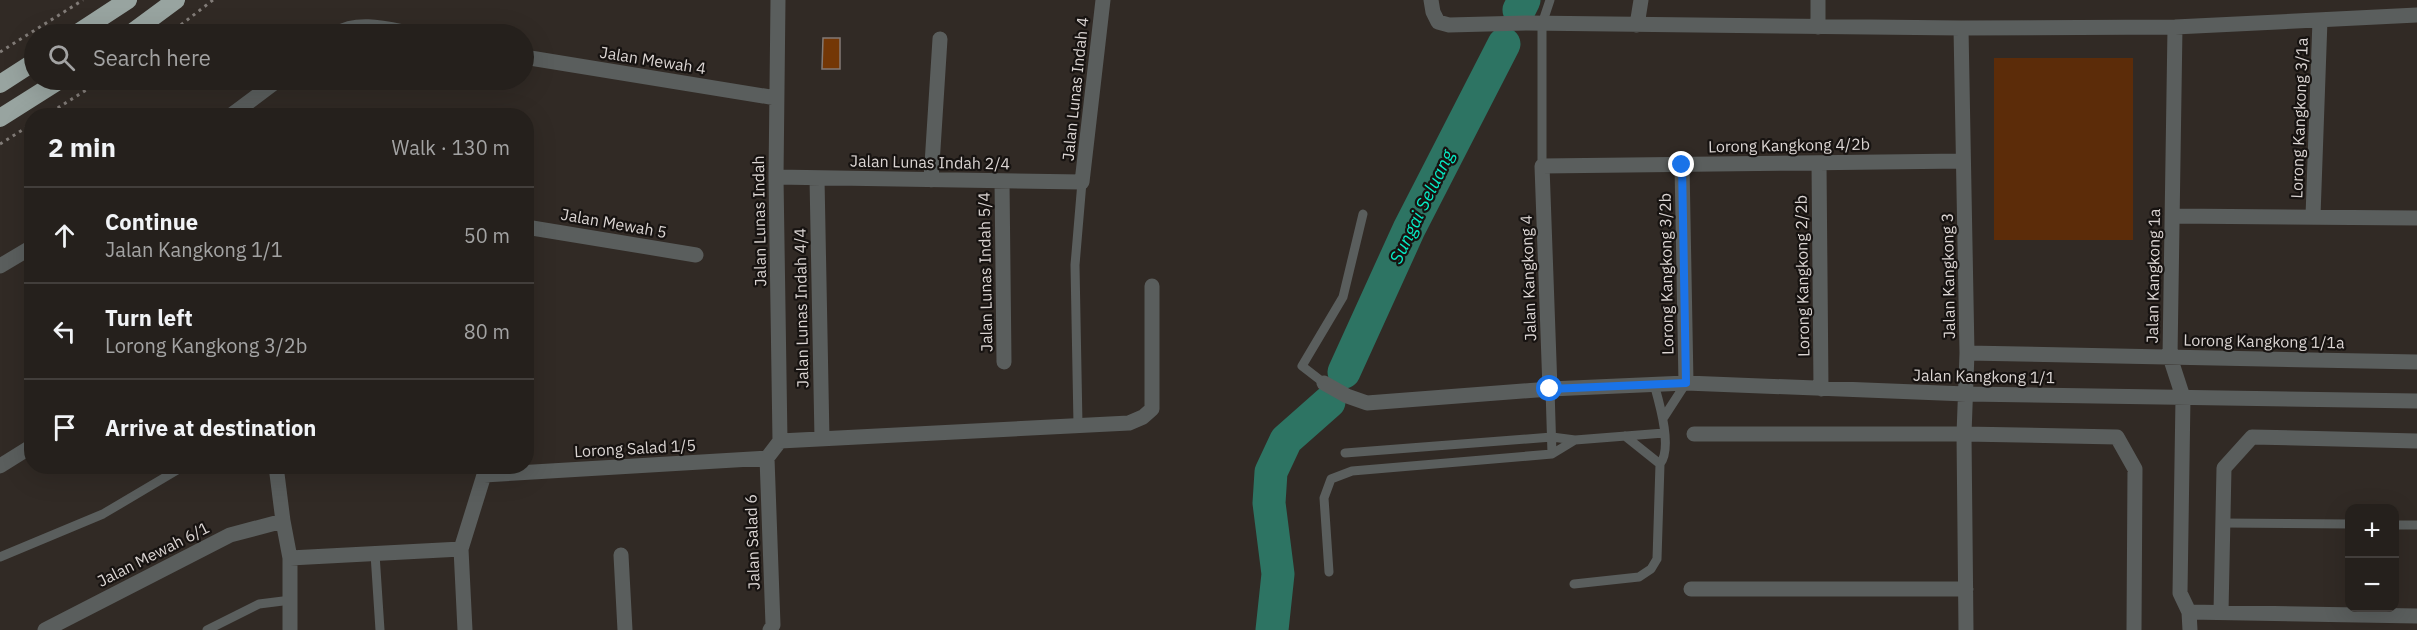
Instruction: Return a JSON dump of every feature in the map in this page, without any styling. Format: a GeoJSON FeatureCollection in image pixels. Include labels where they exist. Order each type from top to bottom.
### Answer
{"type":"FeatureCollection","features":[{"type":"Feature","properties":{"kind":"highway"},"geometry":{"type":"LineString","coordinates":[[145,24],[176,0]]}},
{"type":"Feature","properties":{"kind":"highway"},"geometry":{"type":"LineString","coordinates":[[91,24],[124,3]]}},
{"type":"Feature","properties":{"kind":"highway"},"geometry":{"type":"LineString","coordinates":[[0,84],[24,68]]}},
{"type":"Feature","properties":{"kind":"highway"},"geometry":{"type":"LineString","coordinates":[[0,118],[44,90]]}},
{"type":"Feature","properties":{"kind":"street","name":"Jalan Lunas Indah"},"geometry":{"type":"LineString","coordinates":[[778,0],[776,177],[780,441]]}},
{"type":"Feature","properties":{"kind":"street","name":"Jalan Lunas Indah 4"},"geometry":{"type":"LineString","coordinates":[[1082,182],[1102,0]]}},
{"type":"Feature","properties":{"kind":"street"},"geometry":{"type":"LineString","coordinates":[[1431,0],[1433,12],[1438,21],[1449,25],[2175,27],[2417,15]]}},
{"type":"Feature","properties":{"kind":"street"},"geometry":{"type":"LineString","coordinates":[[1637,25],[1641,0]]}},
{"type":"Feature","properties":{"kind":"street"},"geometry":{"type":"LineString","coordinates":[[1818,0],[1818,27]]}},
{"type":"Feature","properties":{"kind":"street","name":"Lorong Kangkong 3/1a"},"geometry":{"type":"LineString","coordinates":[[2313,216],[2320,20]]}},
{"type":"Feature","properties":{"kind":"street","name":"Jalan Kangkong 1a"},"geometry":{"type":"LineString","coordinates":[[2175,27],[2170,357],[2183,397],[2180,593],[2189,612],[2190,630]]}},
{"type":"Feature","properties":{"kind":"street","name":"Jalan Kangkong 3"},"geometry":{"type":"LineString","coordinates":[[1961,28],[1967,353],[1964,434],[1966,630]]}},
{"type":"Feature","properties":{"kind":"street"},"geometry":{"type":"LineString","coordinates":[[931,180],[940,39]]}},
{"type":"Feature","properties":{"kind":"street","name":"Jalan Mewah 4"},"geometry":{"type":"LineString","coordinates":[[534,59],[776,98]]}},
{"type":"Feature","properties":{"kind":"street"},"geometry":{"type":"LineString","coordinates":[[241,108],[265,90]]}},
{"type":"Feature","properties":{"kind":"street","name":"Lorong Kangkong 4/2b"},"geometry":{"type":"LineString","coordinates":[[1542,166],[1964,160]]}},
{"type":"Feature","properties":{"kind":"street","name":"Lorong Kangkong 2/2b"},"geometry":{"type":"LineString","coordinates":[[1819,163],[1821,389]]}},
{"type":"Feature","properties":{"kind":"street","name":"Lorong Kangkong 3/2b"},"geometry":{"type":"LineString","coordinates":[[1682,165],[1686,383]]}},
{"type":"Feature","properties":{"kind":"street","name":"Jalan Kangkong 4"},"geometry":{"type":"LineString","coordinates":[[1542,166],[1550,389]]}},
{"type":"Feature","properties":{"kind":"street","name":"Jalan Lunas Indah 2/4"},"geometry":{"type":"LineString","coordinates":[[776,177],[1082,182]]}},
{"type":"Feature","properties":{"kind":"street","name":"Jalan Lunas Indah 4/4"},"geometry":{"type":"LineString","coordinates":[[817,178],[822,439]]}},
{"type":"Feature","properties":{"kind":"street","name":"Jalan Lunas Indah 5/4"},"geometry":{"type":"LineString","coordinates":[[1002,181],[1004,362]]}},
{"type":"Feature","properties":{"kind":"street"},"geometry":{"type":"LineString","coordinates":[[2172,216],[2417,218]]}},
{"type":"Feature","properties":{"kind":"street","name":"Jalan Mewah 5"},"geometry":{"type":"LineString","coordinates":[[534,227],[696,255]]}},
{"type":"Feature","properties":{"kind":"street"},"geometry":{"type":"LineString","coordinates":[[0,266],[24,252]]}},
{"type":"Feature","properties":{"kind":"street"},"geometry":{"type":"LineString","coordinates":[[767,458],[780,441],[1129,423],[1143,417],[1152,409],[1152,286]]}},
{"type":"Feature","properties":{"kind":"street","name":"Lorong Kangkong 1/1a"},"geometry":{"type":"LineString","coordinates":[[1967,353],[2417,362]]}},
{"type":"Feature","properties":{"kind":"street","name":"Jalan Kangkong 1/1"},"geometry":{"type":"LineString","coordinates":[[1324,383],[1347,396],[1366,403],[1550,389],[1686,383],[1966,394],[2417,401]]}},
{"type":"Feature","properties":{"kind":"street"},"geometry":{"type":"LineString","coordinates":[[1694,434],[1964,434],[2117,437],[2135,469],[2134,630]]}},
{"type":"Feature","properties":{"kind":"street"},"geometry":{"type":"LineString","coordinates":[[2221,612],[2224,468],[2252,437],[2417,441]]}},
{"type":"Feature","properties":{"kind":"street"},"geometry":{"type":"LineString","coordinates":[[0,466],[24,451]]}},
{"type":"Feature","properties":{"kind":"street","name":"Lorong Salad 1/5"},"geometry":{"type":"LineString","coordinates":[[534,469],[767,458]]}},
{"type":"Feature","properties":{"kind":"street","name":"Jalan Salad 6"},"geometry":{"type":"LineString","coordinates":[[767,458],[772,628]]}},
{"type":"Feature","properties":{"kind":"street"},"geometry":{"type":"LineString","coordinates":[[277,474],[290,558],[290,630]]}},
{"type":"Feature","properties":{"kind":"street"},"geometry":{"type":"LineString","coordinates":[[465,630],[461,549],[483,474]]}},
{"type":"Feature","properties":{"kind":"street","name":"Jalan Mewah 6/1"},"geometry":{"type":"LineString","coordinates":[[45,630],[230,535],[283,521]]}},
{"type":"Feature","properties":{"kind":"street"},"geometry":{"type":"LineString","coordinates":[[290,558],[461,549]]}},
{"type":"Feature","properties":{"kind":"street"},"geometry":{"type":"LineString","coordinates":[[621,555],[625,630]]}},
{"type":"Feature","properties":{"kind":"street"},"geometry":{"type":"LineString","coordinates":[[1691,589],[1966,589]]}},
{"type":"Feature","properties":{"kind":"street"},"geometry":{"type":"LineString","coordinates":[[2189,612],[2417,616]]}},
{"type":"Feature","properties":{"kind":"lane"},"geometry":{"type":"LineString","coordinates":[[1542,166],[1534,24],[1550,0]]}},
{"type":"Feature","properties":{"kind":"lane"},"geometry":{"type":"LineString","coordinates":[[1078,425],[1075,265],[1082,182]]}},
{"type":"Feature","properties":{"kind":"lane"},"geometry":{"type":"LineString","coordinates":[[1324,383],[1302,366],[1343,297],[1363,214]]}},
{"type":"Feature","properties":{"kind":"lane"},"geometry":{"type":"LineString","coordinates":[[1664,417],[1686,383]]}},
{"type":"Feature","properties":{"kind":"lane"},"geometry":{"type":"LineString","coordinates":[[1574,584],[1639,577],[1651,569],[1657,560],[1660,464],[1664,459],[1664,417],[1654,384]]}},
{"type":"Feature","properties":{"kind":"lane"},"geometry":{"type":"LineString","coordinates":[[1550,389],[1552,454]]}},
{"type":"Feature","properties":{"kind":"lane"},"geometry":{"type":"LineString","coordinates":[[1345,453],[1552,437],[1575,440],[1664,433]]}},
{"type":"Feature","properties":{"kind":"lane"},"geometry":{"type":"LineString","coordinates":[[1624,436],[1660,464]]}},
{"type":"Feature","properties":{"kind":"lane"},"geometry":{"type":"LineString","coordinates":[[1329,572],[1324,498],[1331,479],[1352,471],[1552,454],[1575,440]]}},
{"type":"Feature","properties":{"kind":"lane"},"geometry":{"type":"LineString","coordinates":[[0,557],[103,514],[170,474]]}},
{"type":"Feature","properties":{"kind":"lane"},"geometry":{"type":"LineString","coordinates":[[2223,523],[2345,524]]}},
{"type":"Feature","properties":{"kind":"lane"},"geometry":{"type":"LineString","coordinates":[[2399,525],[2417,525]]}},
{"type":"Feature","properties":{"kind":"lane"},"geometry":{"type":"LineString","coordinates":[[375,554],[380,630]]}},
{"type":"Feature","properties":{"kind":"lane"},"geometry":{"type":"LineString","coordinates":[[207,630],[259,604],[291,600]]}},
{"type":"Feature","properties":{"kind":"path"},"geometry":{"type":"LineString","coordinates":[[45,24],[83,0]]}},
{"type":"Feature","properties":{"kind":"path"},"geometry":{"type":"LineString","coordinates":[[182,24],[213,0]]}},
{"type":"Feature","properties":{"kind":"path"},"geometry":{"type":"LineString","coordinates":[[0,52],[24,37]]}},
{"type":"Feature","properties":{"kind":"path"},"geometry":{"type":"LineString","coordinates":[[58,108],[86,90]]}},
{"type":"Feature","properties":{"kind":"path"},"geometry":{"type":"LineString","coordinates":[[0,144],[24,129]]}},
{"type":"Feature","properties":{"kind":"shaded area"},"geometry":{"type":"Polygon","coordinates":[[[1994,58],[2133,58],[2133,240],[1994,240],[1994,58]]]}},
{"type":"Feature","properties":{"kind":"building"},"geometry":{"type":"Polygon","coordinates":[[[823,38],[840,38],[840,69],[822,69],[823,38]]]}},
{"type":"Feature","properties":{"kind":"waterway","name":"Sungai Seluang"},"geometry":{"type":"LineString","coordinates":[[1519,10],[1524,0]]}},
{"type":"Feature","properties":{"kind":"waterway","name":"Sungai Seluang"},"geometry":{"type":"LineString","coordinates":[[1344,372],[1409,229],[1504,44]]}},
{"type":"Feature","properties":{"kind":"waterway","name":"Sungai Seluang"},"geometry":{"type":"LineString","coordinates":[[1272,630],[1278,574],[1269,503],[1271,472],[1286,440],[1329,402]]}},
{"type":"Feature","properties":{"kind":"route"},"geometry":{"type":"LineString","coordinates":[[1550,389],[1686,383],[1682,165]]}}]}
